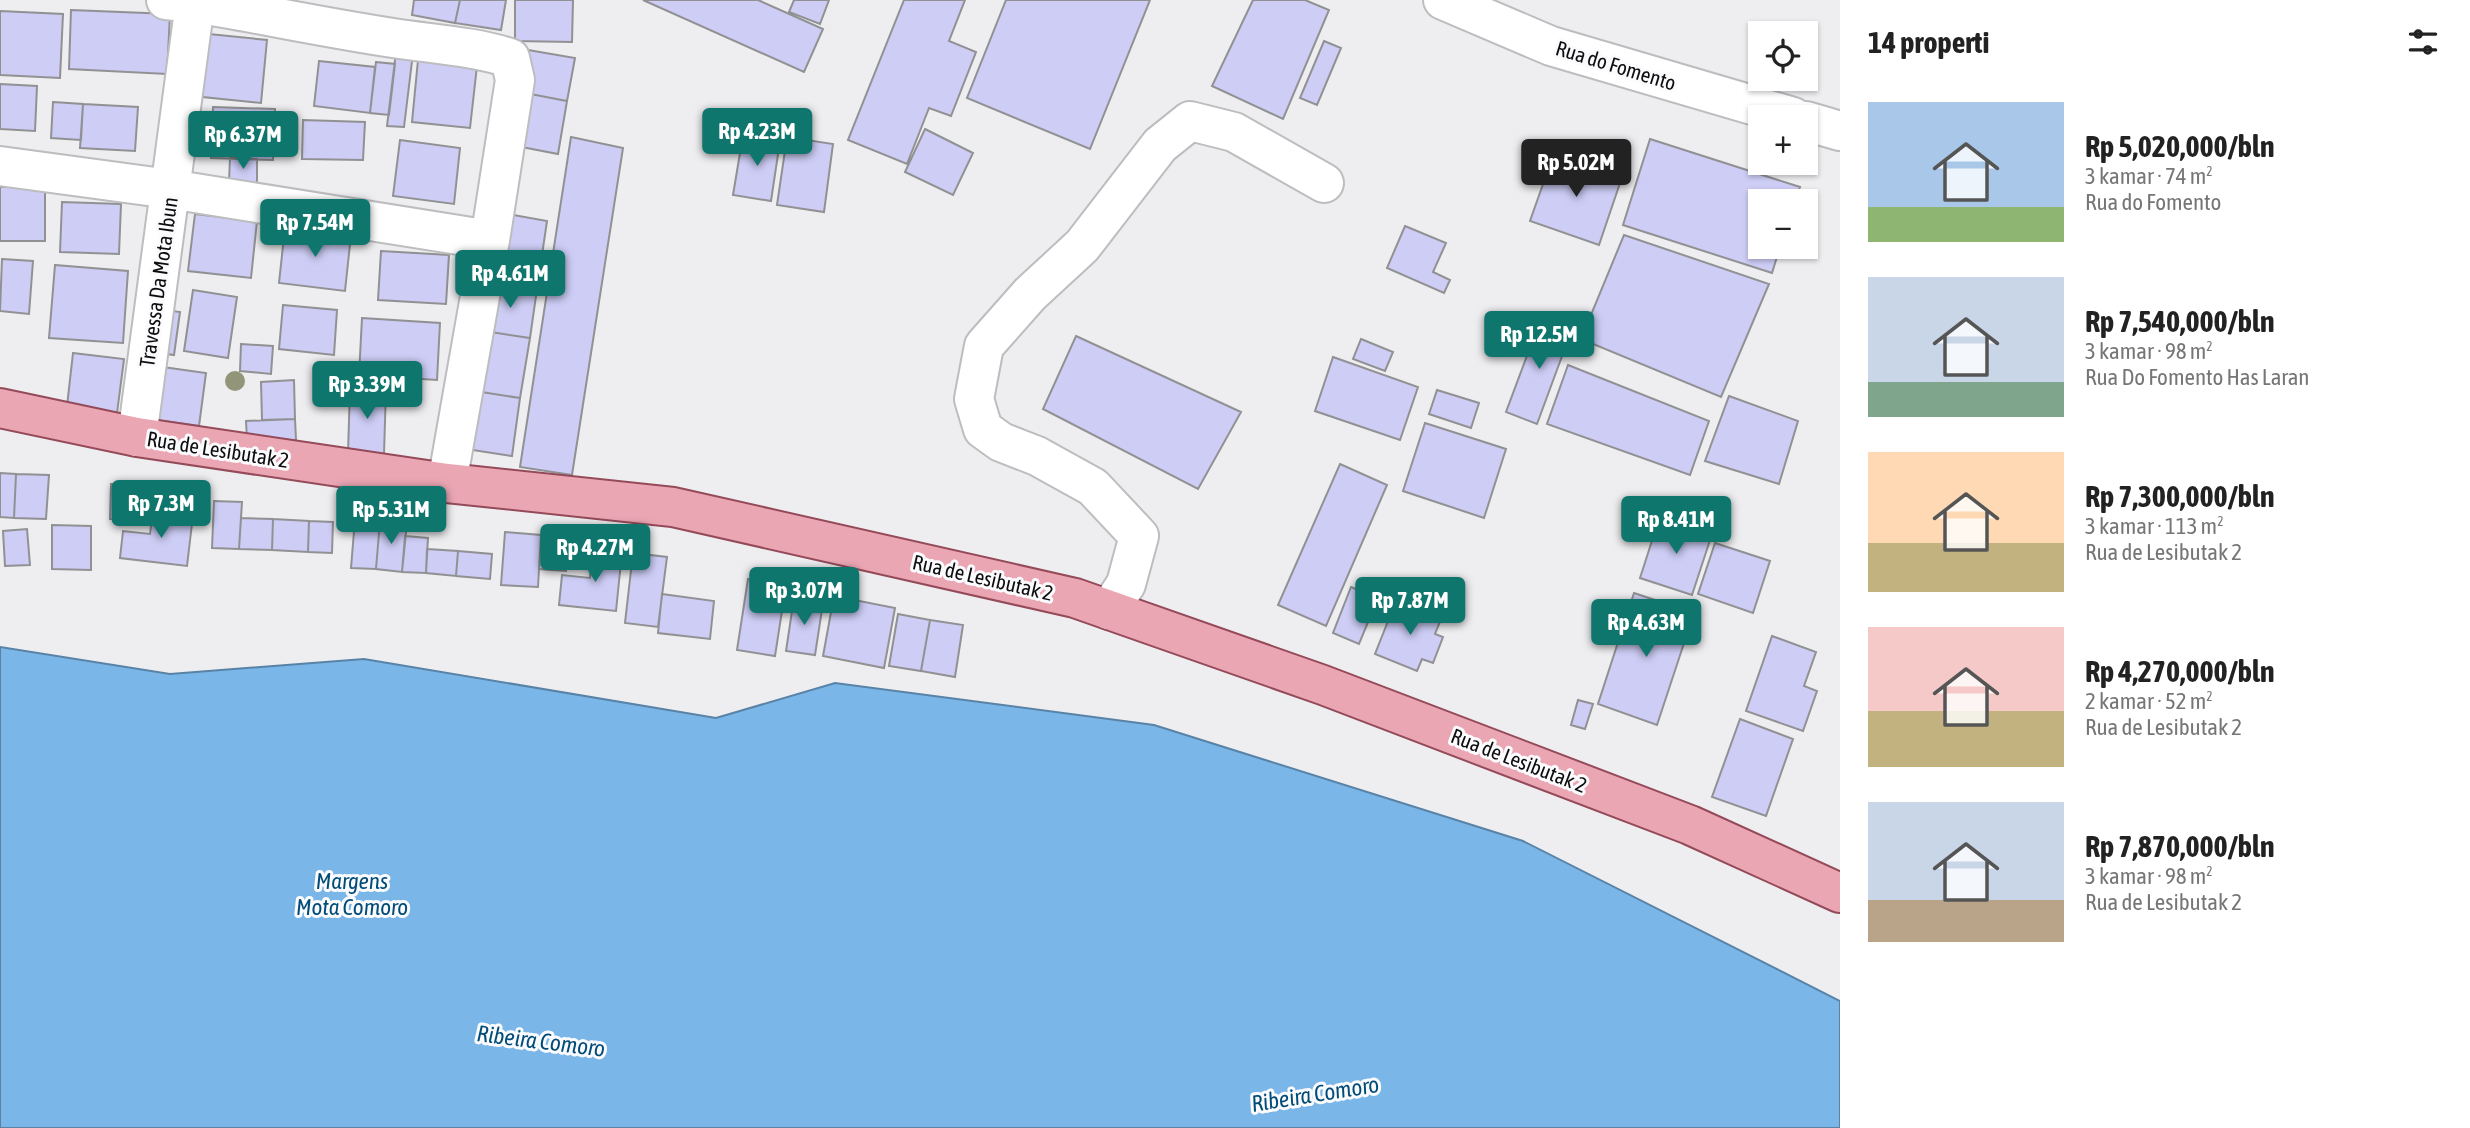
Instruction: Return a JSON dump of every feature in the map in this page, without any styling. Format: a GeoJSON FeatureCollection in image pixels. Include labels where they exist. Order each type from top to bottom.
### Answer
{"type":"FeatureCollection","features":[{"type":"Feature","properties":{"kind":"main road","name":"Rua de Lesibutak 2"},"geometry":{"type":"LineString","coordinates":[[0,408],[137,437],[447,483],[673,507],[1075,598],[1323,685],[1677,820],[1840,893]]}},
{"type":"Feature","properties":{"kind":"street","name":"Rua do Fomento"},"geometry":{"type":"LineString","coordinates":[[1443,0],[1551,46],[1752,105]]}},
{"type":"Feature","properties":{"kind":"street","name":"Travessa Da Mota Ibun"},"geometry":{"type":"LineString","coordinates":[[137,437],[170,189],[181,1]]}},
{"type":"Feature","properties":{"kind":"street"},"geometry":{"type":"LineString","coordinates":[[181,1],[389,37],[483,49],[510,58],[515,80],[447,483]]}},
{"type":"Feature","properties":{"kind":"street"},"geometry":{"type":"LineString","coordinates":[[1109,610],[1126,584],[1139,536],[1093,487],[1037,456],[1001,442],[983,429],[974,399],[984,346],[1030,294],[1082,246],[1160,145],[1190,121],[1234,132],[1324,183]]}},
{"type":"Feature","properties":{"kind":"street"},"geometry":{"type":"LineString","coordinates":[[1818,125],[1840,131]]}},
{"type":"Feature","properties":{"kind":"street"},"geometry":{"type":"LineString","coordinates":[[0,166],[170,189],[490,240]]}},
{"type":"Feature","properties":{"kind":"water","name":"Margens Mota Comoro"},"geometry":{"type":"Polygon","coordinates":[[[0,647],[170,674],[364,659],[716,718],[835,683],[1154,725],[1523,841],[1840,1001],[1840,1128],[0,1128],[0,647]]]}},
{"type":"Feature","properties":{"kind":"building"},"geometry":{"type":"Polygon","coordinates":[[[414,0],[460,0],[455,23],[412,15],[414,0]]]}},
{"type":"Feature","properties":{"kind":"building"},"geometry":{"type":"Polygon","coordinates":[[[460,0],[506,0],[501,30],[455,23],[460,0]]]}},
{"type":"Feature","properties":{"kind":"building"},"geometry":{"type":"Polygon","coordinates":[[[515,0],[573,0],[572,42],[515,41],[515,0]]]}},
{"type":"Feature","properties":{"kind":"building"},"geometry":{"type":"Polygon","coordinates":[[[643,0],[758,0],[823,29],[804,72],[643,0]]]}},
{"type":"Feature","properties":{"kind":"building"},"geometry":{"type":"Polygon","coordinates":[[[794,0],[829,0],[820,24],[789,12],[794,0]]]}},
{"type":"Feature","properties":{"kind":"building"},"geometry":{"type":"Polygon","coordinates":[[[904,0],[965,0],[949,41],[976,52],[951,116],[929,108],[907,164],[848,140],[904,0]]]}},
{"type":"Feature","properties":{"kind":"building"},"geometry":{"type":"Polygon","coordinates":[[[1006,0],[1150,0],[1090,149],[967,98],[1006,0]]]}},
{"type":"Feature","properties":{"kind":"building"},"geometry":{"type":"Polygon","coordinates":[[[1253,0],[1305,0],[1329,10],[1283,119],[1212,86],[1253,0]]]}},
{"type":"Feature","properties":{"kind":"building"},"geometry":{"type":"Polygon","coordinates":[[[71,10],[170,14],[167,74],[69,69],[71,10]]]}},
{"type":"Feature","properties":{"kind":"building"},"geometry":{"type":"Polygon","coordinates":[[[0,11],[63,14],[60,78],[0,75],[0,11]]]}},
{"type":"Feature","properties":{"kind":"building"},"geometry":{"type":"Polygon","coordinates":[[[199,33],[267,40],[261,103],[193,96],[199,33]]]}},
{"type":"Feature","properties":{"kind":"building"},"geometry":{"type":"Polygon","coordinates":[[[1324,41],[1341,48],[1317,105],[1300,98],[1324,41]]]}},
{"type":"Feature","properties":{"kind":"building"},"geometry":{"type":"Polygon","coordinates":[[[528,50],[575,58],[567,101],[520,92],[528,50]]]}},
{"type":"Feature","properties":{"kind":"building"},"geometry":{"type":"Polygon","coordinates":[[[396,52],[413,53],[404,127],[387,126],[396,52]]]}},
{"type":"Feature","properties":{"kind":"building"},"geometry":{"type":"Polygon","coordinates":[[[418,60],[477,66],[470,128],[412,122],[418,60]]]}},
{"type":"Feature","properties":{"kind":"building"},"geometry":{"type":"Polygon","coordinates":[[[319,61],[375,67],[370,113],[314,106],[319,61]]]}},
{"type":"Feature","properties":{"kind":"building"},"geometry":{"type":"Polygon","coordinates":[[[376,62],[395,64],[389,115],[370,113],[376,62]]]}},
{"type":"Feature","properties":{"kind":"building"},"geometry":{"type":"Polygon","coordinates":[[[0,84],[37,86],[35,131],[0,129],[0,84]]]}},
{"type":"Feature","properties":{"kind":"building"},"geometry":{"type":"Polygon","coordinates":[[[520,92],[567,101],[558,154],[511,145],[520,92]]]}},
{"type":"Feature","properties":{"kind":"building"},"geometry":{"type":"Polygon","coordinates":[[[53,102],[83,104],[81,140],[51,138],[53,102]]]}},
{"type":"Feature","properties":{"kind":"building"},"geometry":{"type":"Polygon","coordinates":[[[83,104],[138,107],[135,151],[80,148],[83,104]]]}},
{"type":"Feature","properties":{"kind":"building"},"geometry":{"type":"Polygon","coordinates":[[[213,107],[275,109],[273,160],[211,158],[213,107]]]}},
{"type":"Feature","properties":{"kind":"building"},"geometry":{"type":"Polygon","coordinates":[[[187,113],[213,114],[212,153],[186,152],[187,113]]]}},
{"type":"Feature","properties":{"kind":"building"},"geometry":{"type":"Polygon","coordinates":[[[303,120],[365,122],[363,160],[302,159],[303,120]]]}},
{"type":"Feature","properties":{"kind":"building"},"geometry":{"type":"Polygon","coordinates":[[[925,129],[973,153],[953,195],[905,172],[925,129]]]}},
{"type":"Feature","properties":{"kind":"building"},"geometry":{"type":"Polygon","coordinates":[[[743,135],[780,141],[771,201],[733,195],[743,135]]]}},
{"type":"Feature","properties":{"kind":"building"},"geometry":{"type":"Polygon","coordinates":[[[571,137],[623,148],[572,475],[520,467],[571,137]]]}},
{"type":"Feature","properties":{"kind":"building"},"geometry":{"type":"Polygon","coordinates":[[[787,137],[833,144],[824,212],[777,205],[787,137]]]}},
{"type":"Feature","properties":{"kind":"building"},"geometry":{"type":"Polygon","coordinates":[[[1650,139],[1748,170],[1748,175],[1762,175],[1800,187],[1748,189],[1748,259],[1776,259],[1772,273],[1623,225],[1650,139]]]}},
{"type":"Feature","properties":{"kind":"building"},"geometry":{"type":"Polygon","coordinates":[[[400,140],[460,148],[454,204],[393,196],[400,140]]]}},
{"type":"Feature","properties":{"kind":"building"},"geometry":{"type":"Polygon","coordinates":[[[1554,153],[1622,177],[1599,245],[1530,221],[1554,153]]]}},
{"type":"Feature","properties":{"kind":"building"},"geometry":{"type":"Polygon","coordinates":[[[230,158],[257,159],[257,183],[229,182],[230,158]]]}},
{"type":"Feature","properties":{"kind":"building"},"geometry":{"type":"Polygon","coordinates":[[[0,187],[45,187],[45,241],[0,241],[0,187]]]}},
{"type":"Feature","properties":{"kind":"building"},"geometry":{"type":"Polygon","coordinates":[[[62,202],[121,204],[119,254],[60,252],[62,202]]]}},
{"type":"Feature","properties":{"kind":"building"},"geometry":{"type":"Polygon","coordinates":[[[502,213],[547,221],[537,289],[491,282],[502,213]]]}},
{"type":"Feature","properties":{"kind":"building"},"geometry":{"type":"Polygon","coordinates":[[[195,214],[257,221],[251,278],[188,271],[195,214]]]}},
{"type":"Feature","properties":{"kind":"building"},"geometry":{"type":"Polygon","coordinates":[[[1405,226],[1446,243],[1433,272],[1450,280],[1444,293],[1387,268],[1405,226]]]}},
{"type":"Feature","properties":{"kind":"building"},"geometry":{"type":"Polygon","coordinates":[[[285,227],[351,235],[345,291],[279,283],[285,227]]]}},
{"type":"Feature","properties":{"kind":"building"},"geometry":{"type":"Polygon","coordinates":[[[1624,235],[1769,284],[1721,397],[1581,339],[1624,235]]]}},
{"type":"Feature","properties":{"kind":"building"},"geometry":{"type":"Polygon","coordinates":[[[381,251],[449,255],[446,304],[378,300],[381,251]]]}},
{"type":"Feature","properties":{"kind":"building"},"geometry":{"type":"Polygon","coordinates":[[[2,259],[33,261],[29,314],[0,311],[2,259]]]}},
{"type":"Feature","properties":{"kind":"building"},"geometry":{"type":"Polygon","coordinates":[[[55,265],[128,271],[123,343],[49,338],[55,265]]]}},
{"type":"Feature","properties":{"kind":"building"},"geometry":{"type":"Polygon","coordinates":[[[491,282],[537,289],[530,338],[484,331],[491,282]]]}},
{"type":"Feature","properties":{"kind":"building"},"geometry":{"type":"Polygon","coordinates":[[[193,290],[237,297],[228,358],[184,351],[193,290]]]}},
{"type":"Feature","properties":{"kind":"building"},"geometry":{"type":"Polygon","coordinates":[[[283,305],[337,310],[334,355],[279,349],[283,305]]]}},
{"type":"Feature","properties":{"kind":"building"},"geometry":{"type":"Polygon","coordinates":[[[158,309],[180,312],[174,355],[152,352],[158,309]]]}},
{"type":"Feature","properties":{"kind":"building"},"geometry":{"type":"Polygon","coordinates":[[[362,318],[440,323],[437,380],[359,375],[362,318]]]}},
{"type":"Feature","properties":{"kind":"building"},"geometry":{"type":"Polygon","coordinates":[[[1541,318],[1572,329],[1537,424],[1506,412],[1541,318]]]}},
{"type":"Feature","properties":{"kind":"building"},"geometry":{"type":"Polygon","coordinates":[[[484,331],[530,338],[520,398],[475,391],[484,331]]]}},
{"type":"Feature","properties":{"kind":"building"},"geometry":{"type":"Polygon","coordinates":[[[1076,336],[1241,412],[1198,489],[1043,409],[1076,336]]]}},
{"type":"Feature","properties":{"kind":"building"},"geometry":{"type":"Polygon","coordinates":[[[1361,339],[1393,352],[1385,371],[1353,359],[1361,339]]]}},
{"type":"Feature","properties":{"kind":"building"},"geometry":{"type":"Polygon","coordinates":[[[241,344],[273,346],[271,374],[240,371],[241,344]]]}},
{"type":"Feature","properties":{"kind":"building"},"geometry":{"type":"Polygon","coordinates":[[[73,353],[124,359],[116,421],[66,415],[73,353]]]}},
{"type":"Feature","properties":{"kind":"building"},"geometry":{"type":"Polygon","coordinates":[[[1333,357],[1418,387],[1400,440],[1315,411],[1333,357]]]}},
{"type":"Feature","properties":{"kind":"building"},"geometry":{"type":"Polygon","coordinates":[[[1568,365],[1709,421],[1690,475],[1547,424],[1568,365]]]}},
{"type":"Feature","properties":{"kind":"building"},"geometry":{"type":"Polygon","coordinates":[[[163,367],[206,373],[199,426],[156,420],[163,367]]]}},
{"type":"Feature","properties":{"kind":"building"},"geometry":{"type":"Polygon","coordinates":[[[294,380],[295,419],[262,420],[261,382],[294,380]]]}},
{"type":"Feature","properties":{"kind":"building"},"geometry":{"type":"Polygon","coordinates":[[[350,388],[386,389],[384,454],[348,453],[350,388]]]}},
{"type":"Feature","properties":{"kind":"building"},"geometry":{"type":"Polygon","coordinates":[[[1437,390],[1479,403],[1471,428],[1429,414],[1437,390]]]}},
{"type":"Feature","properties":{"kind":"building"},"geometry":{"type":"Polygon","coordinates":[[[475,391],[520,398],[512,456],[466,449],[475,391]]]}},
{"type":"Feature","properties":{"kind":"building"},"geometry":{"type":"Polygon","coordinates":[[[1729,396],[1798,421],[1779,484],[1705,461],[1729,396]]]}},
{"type":"Feature","properties":{"kind":"building"},"geometry":{"type":"Polygon","coordinates":[[[295,419],[296,440],[247,441],[246,421],[295,419]]]}},
{"type":"Feature","properties":{"kind":"building"},"geometry":{"type":"Polygon","coordinates":[[[1425,423],[1506,449],[1484,518],[1403,491],[1425,423]]]}},
{"type":"Feature","properties":{"kind":"building"},"geometry":{"type":"Polygon","coordinates":[[[1340,464],[1387,485],[1326,626],[1278,605],[1340,464]]]}},
{"type":"Feature","properties":{"kind":"building"},"geometry":{"type":"Polygon","coordinates":[[[0,473],[16,474],[14,518],[0,517],[0,473]]]}},
{"type":"Feature","properties":{"kind":"building"},"geometry":{"type":"Polygon","coordinates":[[[16,474],[49,475],[46,519],[14,518],[16,474]]]}},
{"type":"Feature","properties":{"kind":"building"},"geometry":{"type":"Polygon","coordinates":[[[111,484],[145,486],[144,520],[110,519],[111,484]]]}},
{"type":"Feature","properties":{"kind":"building"},"geometry":{"type":"Polygon","coordinates":[[[214,501],[242,502],[239,549],[212,548],[214,501]]]}},
{"type":"Feature","properties":{"kind":"building"},"geometry":{"type":"Polygon","coordinates":[[[153,510],[193,515],[187,566],[120,558],[123,531],[150,534],[153,510]]]}},
{"type":"Feature","properties":{"kind":"building"},"geometry":{"type":"Polygon","coordinates":[[[1681,515],[1700,521],[1696,532],[1711,537],[1692,595],[1640,578],[1658,522],[1676,528],[1681,515]]]}},
{"type":"Feature","properties":{"kind":"building"},"geometry":{"type":"Polygon","coordinates":[[[241,518],[273,519],[272,550],[239,549],[241,518]]]}},
{"type":"Feature","properties":{"kind":"building"},"geometry":{"type":"Polygon","coordinates":[[[273,519],[309,521],[308,552],[272,550],[273,519]]]}},
{"type":"Feature","properties":{"kind":"building"},"geometry":{"type":"Polygon","coordinates":[[[355,519],[380,521],[376,569],[351,568],[355,519]]]}},
{"type":"Feature","properties":{"kind":"building"},"geometry":{"type":"Polygon","coordinates":[[[309,521],[333,522],[332,553],[308,552],[309,521]]]}},
{"type":"Feature","properties":{"kind":"building"},"geometry":{"type":"Polygon","coordinates":[[[380,521],[407,523],[402,572],[376,569],[380,521]]]}},
{"type":"Feature","properties":{"kind":"building"},"geometry":{"type":"Polygon","coordinates":[[[52,525],[91,526],[91,570],[52,569],[52,525]]]}},
{"type":"Feature","properties":{"kind":"building"},"geometry":{"type":"Polygon","coordinates":[[[27,529],[30,565],[5,566],[3,531],[27,529]]]}},
{"type":"Feature","properties":{"kind":"building"},"geometry":{"type":"Polygon","coordinates":[[[505,532],[541,535],[538,587],[501,585],[505,532]]]}},
{"type":"Feature","properties":{"kind":"building"},"geometry":{"type":"Polygon","coordinates":[[[541,535],[569,537],[566,571],[539,569],[541,535]]]}},
{"type":"Feature","properties":{"kind":"building"},"geometry":{"type":"Polygon","coordinates":[[[405,536],[428,538],[426,573],[402,572],[405,536]]]}},
{"type":"Feature","properties":{"kind":"building"},"geometry":{"type":"Polygon","coordinates":[[[1715,543],[1770,561],[1753,613],[1698,594],[1715,543]]]}},
{"type":"Feature","properties":{"kind":"building"},"geometry":{"type":"Polygon","coordinates":[[[427,549],[458,551],[456,576],[426,573],[427,549]]]}},
{"type":"Feature","properties":{"kind":"building"},"geometry":{"type":"Polygon","coordinates":[[[592,549],[622,552],[616,611],[559,605],[562,575],[590,578],[592,549]]]}},
{"type":"Feature","properties":{"kind":"building"},"geometry":{"type":"Polygon","coordinates":[[[458,551],[492,554],[490,579],[456,576],[458,551]]]}},
{"type":"Feature","properties":{"kind":"building"},"geometry":{"type":"Polygon","coordinates":[[[633,553],[667,557],[658,627],[625,623],[633,553]]]}},
{"type":"Feature","properties":{"kind":"building"},"geometry":{"type":"Polygon","coordinates":[[[748,579],[786,585],[775,656],[737,650],[748,579]]]}},
{"type":"Feature","properties":{"kind":"building"},"geometry":{"type":"Polygon","coordinates":[[[1351,587],[1378,598],[1359,644],[1333,633],[1351,587]]]}},
{"type":"Feature","properties":{"kind":"building"},"geometry":{"type":"Polygon","coordinates":[[[1634,593],[1694,613],[1657,725],[1598,704],[1634,593]]]}},
{"type":"Feature","properties":{"kind":"building"},"geometry":{"type":"Polygon","coordinates":[[[662,594],[714,601],[710,639],[658,633],[662,594]]]}},
{"type":"Feature","properties":{"kind":"building"},"geometry":{"type":"Polygon","coordinates":[[[834,596],[895,608],[884,668],[823,656],[834,596]]]}},
{"type":"Feature","properties":{"kind":"building"},"geometry":{"type":"Polygon","coordinates":[[[794,598],[823,603],[815,655],[786,651],[794,598]]]}},
{"type":"Feature","properties":{"kind":"building"},"geometry":{"type":"Polygon","coordinates":[[[1396,601],[1441,619],[1435,634],[1443,637],[1433,663],[1422,659],[1417,671],[1375,654],[1396,601]]]}},
{"type":"Feature","properties":{"kind":"building"},"geometry":{"type":"Polygon","coordinates":[[[898,614],[930,620],[921,671],[889,666],[898,614]]]}},
{"type":"Feature","properties":{"kind":"building"},"geometry":{"type":"Polygon","coordinates":[[[930,620],[963,625],[955,677],[921,671],[930,620]]]}},
{"type":"Feature","properties":{"kind":"building"},"geometry":{"type":"Polygon","coordinates":[[[1772,636],[1816,652],[1804,686],[1817,691],[1803,731],[1746,711],[1772,636]]]}},
{"type":"Feature","properties":{"kind":"building"},"geometry":{"type":"Polygon","coordinates":[[[1578,700],[1593,704],[1585,729],[1571,725],[1578,700]]]}},
{"type":"Feature","properties":{"kind":"building"},"geometry":{"type":"Polygon","coordinates":[[[1740,719],[1793,739],[1766,816],[1712,797],[1740,719]]]}},
{"type":"Feature","properties":{"kind":"water label","name":"Ribeira Comoro"},"geometry":{"type":"Point","coordinates":[541,1041]}},
{"type":"Feature","properties":{"kind":"water label","name":"Ribeira Comoro"},"geometry":{"type":"Point","coordinates":[1315,1094]}}]}
